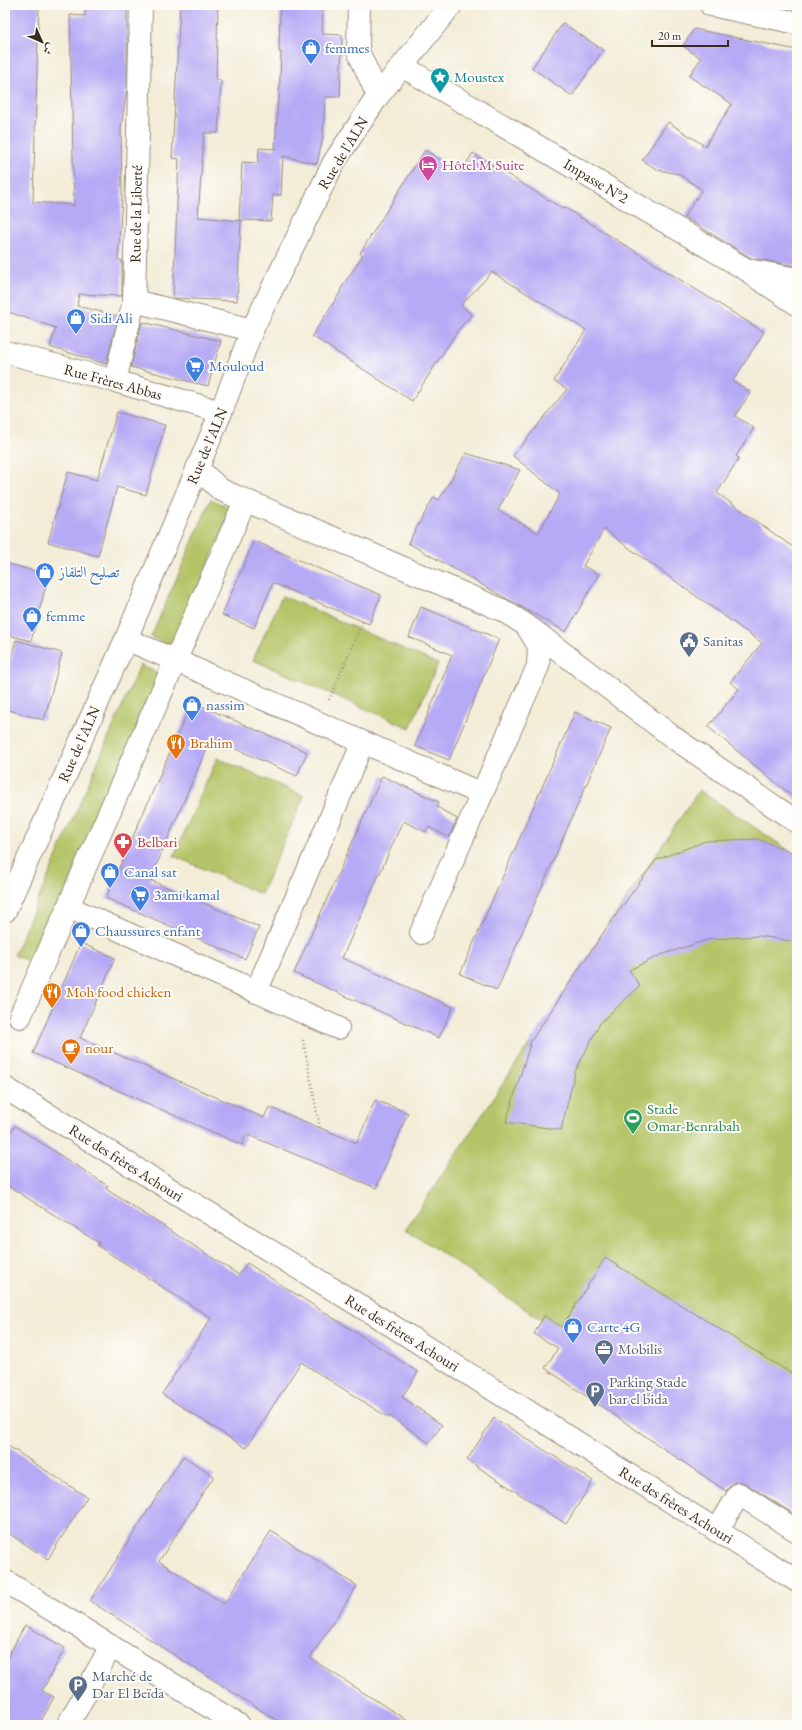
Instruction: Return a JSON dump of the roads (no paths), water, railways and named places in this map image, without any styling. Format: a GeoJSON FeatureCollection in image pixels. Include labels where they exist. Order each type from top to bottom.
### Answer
{"type":"FeatureCollection","features":[{"type":"Feature","properties":{"kind":"street","name":"Rue de la Liberté"},"geometry":{"type":"LineString","coordinates":[[114,381],[134,301],[141,5]]}},
{"type":"Feature","properties":{"kind":"street"},"geometry":{"type":"LineString","coordinates":[[359,5],[358,52],[378,96]]}},
{"type":"Feature","properties":{"kind":"street","name":"Rue de l'ALN"},"geometry":{"type":"LineString","coordinates":[[5,911],[126,639],[221,412],[252,330],[334,162],[378,96],[451,5]]}},
{"type":"Feature","properties":{"kind":"street"},"geometry":{"type":"LineString","coordinates":[[711,5],[797,23]]}},
{"type":"Feature","properties":{"kind":"street","name":"Impasse N°2"},"geometry":{"type":"LineString","coordinates":[[402,66],[747,270],[797,279]]}},
{"type":"Feature","properties":{"kind":"street"},"geometry":{"type":"LineString","coordinates":[[747,270],[797,304]]}},
{"type":"Feature","properties":{"kind":"street"},"geometry":{"type":"LineString","coordinates":[[134,301],[252,330]]}},
{"type":"Feature","properties":{"kind":"street","name":"Rue Frères Abbas"},"geometry":{"type":"LineString","coordinates":[[5,352],[114,381],[221,412]]}},
{"type":"Feature","properties":{"kind":"street"},"geometry":{"type":"LineString","coordinates":[[198,468],[221,490],[502,610],[526,625],[674,738],[797,822]]}},
{"type":"Feature","properties":{"kind":"street"},"geometry":{"type":"LineString","coordinates":[[20,1017],[245,501]]}},
{"type":"Feature","properties":{"kind":"street"},"geometry":{"type":"LineString","coordinates":[[421,933],[538,666],[539,646],[526,625]]}},
{"type":"Feature","properties":{"kind":"street"},"geometry":{"type":"LineString","coordinates":[[126,639],[482,794]]}},
{"type":"Feature","properties":{"kind":"street"},"geometry":{"type":"LineString","coordinates":[[256,992],[363,742]]}},
{"type":"Feature","properties":{"kind":"street"},"geometry":{"type":"LineString","coordinates":[[68,907],[338,1028]]}},
{"type":"Feature","properties":{"kind":"street","name":"Rue des frères Achouri"},"geometry":{"type":"LineString","coordinates":[[5,1088],[378,1317],[797,1581]]}},
{"type":"Feature","properties":{"kind":"street"},"geometry":{"type":"LineString","coordinates":[[717,1530],[738,1494],[797,1531]]}},
{"type":"Feature","properties":{"kind":"street"},"geometry":{"type":"LineString","coordinates":[[5,1582],[239,1725]]}},
{"type":"Feature","properties":{"kind":"street"},"geometry":{"type":"LineString","coordinates":[[68,1725],[110,1646]]}},
{"type":"Feature","properties":{"kind":"place","name":"femmes"},"geometry":{"type":"Point","coordinates":[311,65]}},
{"type":"Feature","properties":{"kind":"place","name":"Moustex"},"geometry":{"type":"Point","coordinates":[440,94]}},
{"type":"Feature","properties":{"kind":"place","name":"Hôtel M Suite"},"geometry":{"type":"Point","coordinates":[428,182]}},
{"type":"Feature","properties":{"kind":"place","name":"Sidi Ali"},"geometry":{"type":"Point","coordinates":[76,335]}},
{"type":"Feature","properties":{"kind":"place","name":"Mouloud"},"geometry":{"type":"Point","coordinates":[195,383]}},
{"type":"Feature","properties":{"kind":"place","name":"تصليح التلفاز"},"geometry":{"type":"Point","coordinates":[45,589]}},
{"type":"Feature","properties":{"kind":"place","name":"femme"},"geometry":{"type":"Point","coordinates":[32,633]}},
{"type":"Feature","properties":{"kind":"place","name":"Sanitas"},"geometry":{"type":"Point","coordinates":[689,658]}},
{"type":"Feature","properties":{"kind":"place","name":"nassim"},"geometry":{"type":"Point","coordinates":[192,722]}},
{"type":"Feature","properties":{"kind":"place","name":"Brahim"},"geometry":{"type":"Point","coordinates":[176,760]}},
{"type":"Feature","properties":{"kind":"place","name":"Belbari"},"geometry":{"type":"Point","coordinates":[123,859]}},
{"type":"Feature","properties":{"kind":"place","name":"Canal sat"},"geometry":{"type":"Point","coordinates":[110,889]}},
{"type":"Feature","properties":{"kind":"place","name":"3ami kamal"},"geometry":{"type":"Point","coordinates":[140,912]}},
{"type":"Feature","properties":{"kind":"place","name":"Chaussures enfant"},"geometry":{"type":"Point","coordinates":[81,948]}},
{"type":"Feature","properties":{"kind":"place","name":"Moh food chicken"},"geometry":{"type":"Point","coordinates":[52,1009]}},
{"type":"Feature","properties":{"kind":"place","name":"nour"},"geometry":{"type":"Point","coordinates":[71,1065]}},
{"type":"Feature","properties":{"kind":"place","name":"Stade Omar-Benrabah"},"geometry":{"type":"Point","coordinates":[633,1135]}},
{"type":"Feature","properties":{"kind":"place","name":"Carte 4G"},"geometry":{"type":"Point","coordinates":[573,1344]}},
{"type":"Feature","properties":{"kind":"place","name":"Mobilis"},"geometry":{"type":"Point","coordinates":[604,1366]}},
{"type":"Feature","properties":{"kind":"place","name":"Parking Stade bar el bida"},"geometry":{"type":"Point","coordinates":[595,1408]}},
{"type":"Feature","properties":{"kind":"place","name":"Marché de Dar El Beïda"},"geometry":{"type":"Point","coordinates":[78,1702]}}]}
